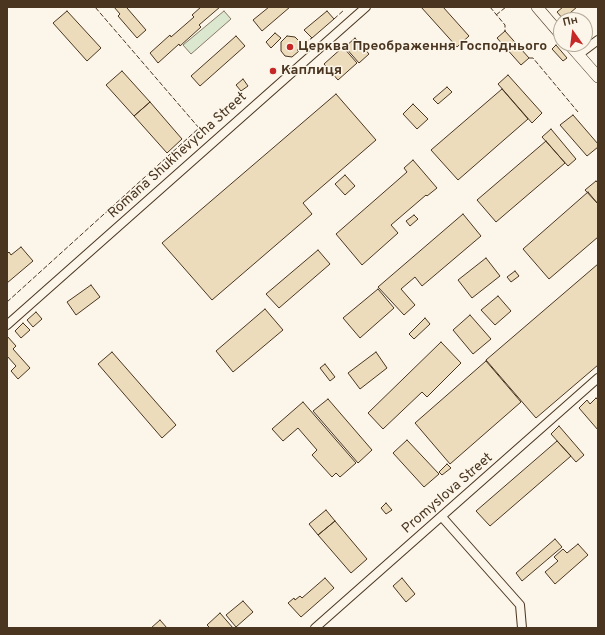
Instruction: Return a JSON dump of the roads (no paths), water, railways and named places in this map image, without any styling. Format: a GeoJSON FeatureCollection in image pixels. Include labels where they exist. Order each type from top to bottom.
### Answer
{"type":"FeatureCollection","features":[{"type":"Feature","properties":{"kind":"main road"},"geometry":{"type":"LineString","coordinates":[[537,7],[553,26]]}},
{"type":"Feature","properties":{"kind":"main road"},"geometry":{"type":"LineString","coordinates":[[576,52],[598,77]]}},
{"type":"Feature","properties":{"kind":"street","name":"Romana Shukhevycha Street"},"geometry":{"type":"LineString","coordinates":[[7,325],[366,7]]}},
{"type":"Feature","properties":{"kind":"street"},"geometry":{"type":"LineString","coordinates":[[578,55],[598,40]]}},
{"type":"Feature","properties":{"kind":"street","name":"Promyslova Street"},"geometry":{"type":"LineString","coordinates":[[315,628],[598,378]]}},
{"type":"Feature","properties":{"kind":"street"},"geometry":{"type":"LineString","coordinates":[[442,517],[520,605],[522,628]]}},
{"type":"Feature","properties":{"kind":"place","name":"Церква Преображення Господнього"},"geometry":{"type":"Point","coordinates":[290,47]}},
{"type":"Feature","properties":{"kind":"place","name":"Каплиця"},"geometry":{"type":"Point","coordinates":[273,71]}}]}
